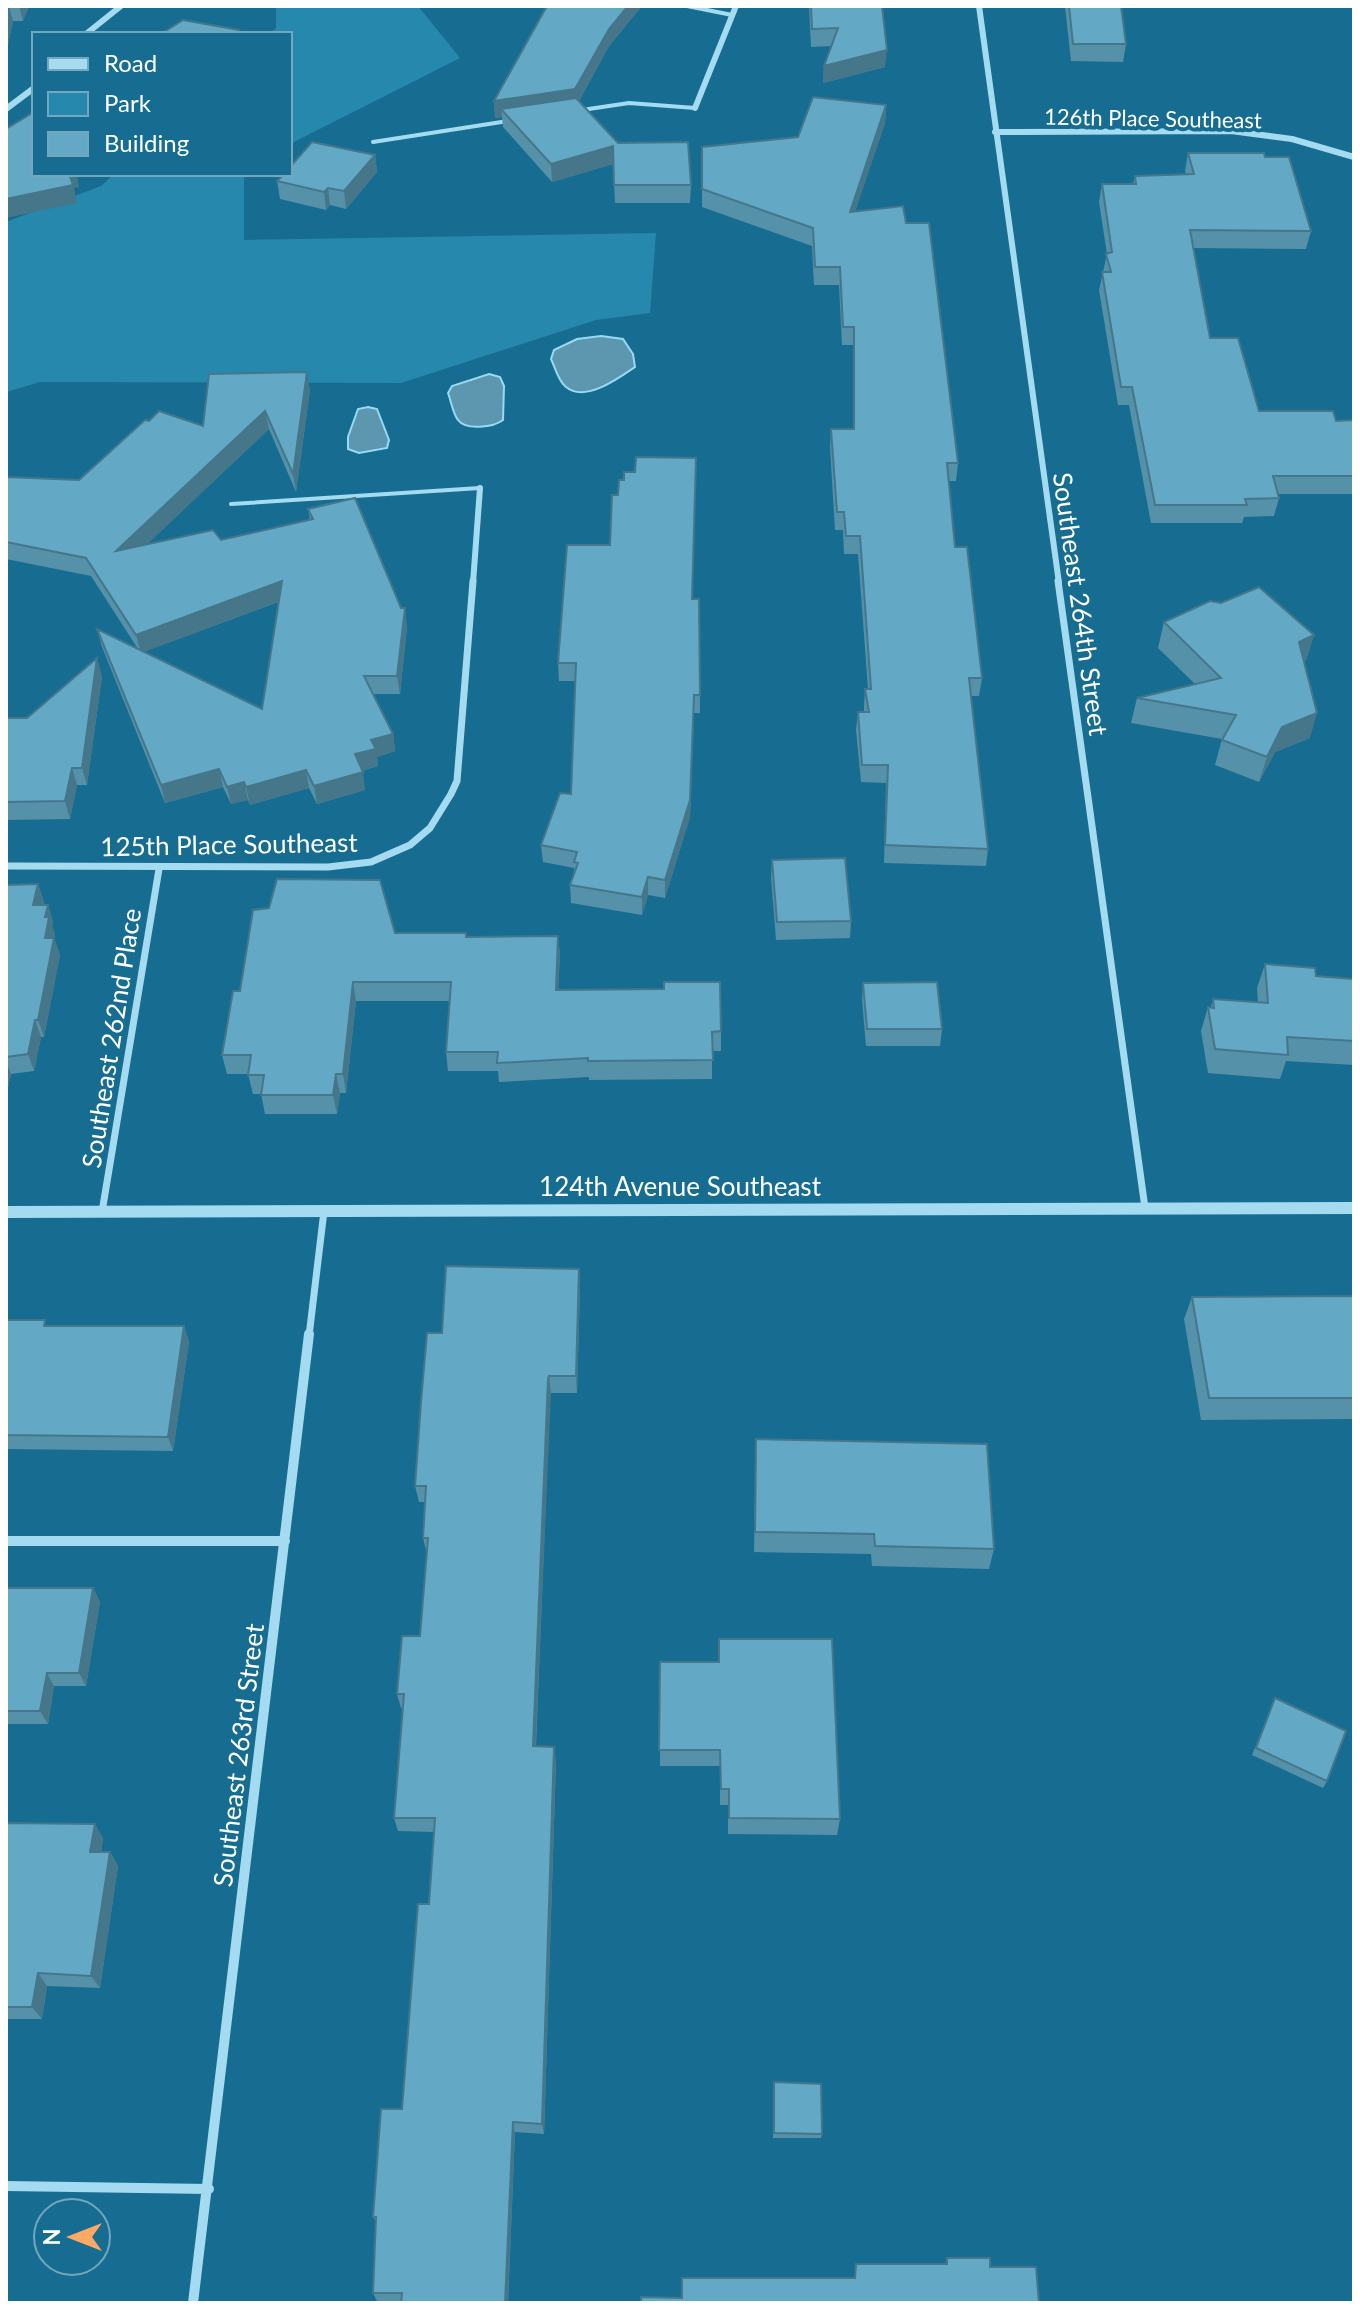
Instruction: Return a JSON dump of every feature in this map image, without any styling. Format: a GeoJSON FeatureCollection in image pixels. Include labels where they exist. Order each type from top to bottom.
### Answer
{"type":"FeatureCollection","features":[{"type":"Feature","properties":{"kind":"street"},"geometry":{"type":"LineString","coordinates":[[88,32],[121,6]]}},
{"type":"Feature","properties":{"kind":"street"},"geometry":{"type":"LineString","coordinates":[[695,108],[736,6]]}},
{"type":"Feature","properties":{"kind":"street","name":"Southeast 264th Street"},"geometry":{"type":"LineString","coordinates":[[979,6],[1145,1208]]}},
{"type":"Feature","properties":{"kind":"street"},"geometry":{"type":"LineString","coordinates":[[6,109],[32,90]]}},
{"type":"Feature","properties":{"kind":"street","name":"126th Place Southeast"},"geometry":{"type":"LineString","coordinates":[[995,132],[1231,131],[1292,139],[1354,157]]}},
{"type":"Feature","properties":{"kind":"street","name":"125th Place Southeast"},"geometry":{"type":"LineString","coordinates":[[6,866],[159,869],[353,866],[387,858],[423,837],[443,813],[457,781],[480,488]]}},
{"type":"Feature","properties":{"kind":"street","name":"Southeast 262nd Place"},"geometry":{"type":"LineString","coordinates":[[102,1212],[159,869]]}},
{"type":"Feature","properties":{"kind":"street","name":"124th Avenue Southeast"},"geometry":{"type":"LineString","coordinates":[[6,1212],[1354,1208]]}},
{"type":"Feature","properties":{"kind":"street","name":"Southeast 263rd Street"},"geometry":{"type":"LineString","coordinates":[[193,2303],[324,1211]]}},
{"type":"Feature","properties":{"kind":"street"},"geometry":{"type":"LineString","coordinates":[[6,1541],[285,1541]]}},
{"type":"Feature","properties":{"kind":"street"},"geometry":{"type":"LineString","coordinates":[[6,2186],[209,2189]]}},
{"type":"Feature","properties":{"kind":"lane"},"geometry":{"type":"LineString","coordinates":[[687,6],[732,15]]}},
{"type":"Feature","properties":{"kind":"lane"},"geometry":{"type":"LineString","coordinates":[[568,112],[629,103],[695,108]]}},
{"type":"Feature","properties":{"kind":"lane"},"geometry":{"type":"LineString","coordinates":[[373,142],[508,121]]}},
{"type":"Feature","properties":{"kind":"lane"},"geometry":{"type":"LineString","coordinates":[[231,504],[480,488]]}},
{"type":"Feature","properties":{"kind":"green space"},"geometry":{"type":"Polygon","coordinates":[[[276,6],[418,6],[460,58],[292,143],[292,32],[272,32],[276,28],[276,6]]]}},
{"type":"Feature","properties":{"kind":"green space"},"geometry":{"type":"Polygon","coordinates":[[[112,176],[244,176],[244,240],[656,233],[650,313],[596,320],[401,383],[40,382],[6,392],[6,222],[101,186],[112,176]]]}},
{"type":"Feature","properties":{"kind":"shaded area"},"geometry":{"type":"Polygon","coordinates":[[[601,336],[623,339],[633,354],[635,367],[592,391],[574,391],[566,387],[551,359],[554,350],[577,339],[601,336]]]}},
{"type":"Feature","properties":{"kind":"shaded area"},"geometry":{"type":"Polygon","coordinates":[[[489,374],[500,377],[504,386],[503,420],[480,427],[467,426],[458,420],[448,393],[452,386],[489,374]]]}},
{"type":"Feature","properties":{"kind":"shaded area"},"geometry":{"type":"Polygon","coordinates":[[[358,409],[377,409],[389,440],[387,448],[359,453],[348,449],[348,437],[358,409]]]}},
{"type":"Feature","properties":{"kind":"building"},"geometry":{"type":"Polygon","coordinates":[[[547,6],[628,6],[609,29],[575,89],[494,101],[547,6]]]}},
{"type":"Feature","properties":{"kind":"building"},"geometry":{"type":"Polygon","coordinates":[[[811,6],[882,6],[887,50],[824,66],[838,28],[812,29],[811,6]]]}},
{"type":"Feature","properties":{"kind":"building"},"geometry":{"type":"Polygon","coordinates":[[[1069,6],[1121,6],[1126,44],[1073,44],[1069,6]]]}},
{"type":"Feature","properties":{"kind":"building"},"geometry":{"type":"Polygon","coordinates":[[[183,20],[239,30],[237,32],[164,32],[183,20]]]}},
{"type":"Feature","properties":{"kind":"building"},"geometry":{"type":"Polygon","coordinates":[[[813,97],[886,105],[850,212],[903,206],[906,223],[929,223],[958,463],[947,463],[955,547],[967,547],[982,678],[969,678],[988,849],[885,845],[888,765],[862,765],[858,712],[869,712],[865,689],[871,689],[860,536],[846,536],[844,512],[837,512],[831,429],[854,429],[854,327],[843,327],[840,267],[815,267],[813,228],[702,189],[702,147],[798,137],[813,97]]]}},
{"type":"Feature","properties":{"kind":"building"},"geometry":{"type":"Polygon","coordinates":[[[576,98],[618,143],[688,142],[691,185],[614,185],[613,146],[551,164],[501,109],[576,98]]]}},
{"type":"Feature","properties":{"kind":"building"},"geometry":{"type":"Polygon","coordinates":[[[32,113],[32,176],[70,176],[73,185],[6,199],[6,129],[32,113]]]}},
{"type":"Feature","properties":{"kind":"building"},"geometry":{"type":"Polygon","coordinates":[[[312,142],[375,155],[344,191],[328,188],[324,192],[277,181],[282,176],[292,176],[292,165],[312,142]]]}},
{"type":"Feature","properties":{"kind":"building"},"geometry":{"type":"Polygon","coordinates":[[[1188,153],[1264,153],[1265,157],[1289,157],[1311,231],[1190,230],[1210,338],[1238,338],[1259,411],[1333,411],[1336,421],[1354,420],[1354,476],[1273,476],[1279,498],[1245,499],[1247,505],[1155,505],[1132,387],[1121,387],[1102,272],[1111,272],[1106,254],[1112,252],[1102,184],[1136,184],[1135,176],[1194,174],[1188,153]]]}},
{"type":"Feature","properties":{"kind":"building"},"geometry":{"type":"Polygon","coordinates":[[[307,372],[293,474],[265,411],[116,551],[213,530],[221,540],[313,519],[308,509],[355,498],[401,608],[405,608],[397,676],[364,676],[393,734],[371,740],[376,749],[355,754],[363,772],[314,786],[306,770],[246,787],[244,782],[227,787],[219,769],[161,785],[97,629],[262,709],[282,581],[136,635],[86,558],[6,542],[6,477],[79,480],[159,411],[203,426],[209,374],[307,372]]]}},
{"type":"Feature","properties":{"kind":"building"},"geometry":{"type":"Polygon","coordinates":[[[636,457],[696,458],[692,599],[699,599],[700,695],[694,695],[690,800],[665,880],[648,877],[642,897],[570,885],[578,863],[574,862],[577,852],[541,845],[560,793],[571,794],[576,663],[558,663],[567,545],[610,545],[612,495],[618,495],[619,480],[624,480],[624,472],[635,472],[636,457]]]}},
{"type":"Feature","properties":{"kind":"building"},"geometry":{"type":"Polygon","coordinates":[[[1259,587],[1314,635],[1299,642],[1317,713],[1282,727],[1267,757],[1222,740],[1236,715],[1137,698],[1221,678],[1164,622],[1210,601],[1221,603],[1259,587]]]}},
{"type":"Feature","properties":{"kind":"building"},"geometry":{"type":"Polygon","coordinates":[[[97,658],[82,768],[72,768],[65,801],[6,802],[6,718],[27,718],[97,658]]]}},
{"type":"Feature","properties":{"kind":"building"},"geometry":{"type":"Polygon","coordinates":[[[845,858],[851,921],[777,922],[772,860],[845,858]]]}},
{"type":"Feature","properties":{"kind":"building"},"geometry":{"type":"Polygon","coordinates":[[[277,879],[380,880],[395,933],[466,933],[466,937],[558,936],[556,990],[664,989],[664,982],[720,982],[721,1031],[712,1032],[713,1060],[588,1061],[588,1058],[497,1063],[498,1052],[446,1052],[451,982],[353,982],[343,1074],[336,1074],[333,1095],[261,1095],[264,1075],[248,1075],[251,1055],[222,1055],[233,991],[240,991],[253,910],[269,908],[277,879]]]}},
{"type":"Feature","properties":{"kind":"building"},"geometry":{"type":"Polygon","coordinates":[[[38,884],[33,905],[48,905],[45,938],[54,938],[28,1054],[6,1057],[6,885],[38,884]]]}},
{"type":"Feature","properties":{"kind":"building"},"geometry":{"type":"Polygon","coordinates":[[[1265,964],[1315,968],[1316,976],[1354,979],[1354,1041],[1287,1037],[1288,1055],[1215,1049],[1208,1007],[1214,1008],[1213,999],[1268,1003],[1265,964]]]}},
{"type":"Feature","properties":{"kind":"building"},"geometry":{"type":"Polygon","coordinates":[[[937,982],[942,1029],[867,1029],[863,983],[937,982]]]}},
{"type":"Feature","properties":{"kind":"building"},"geometry":{"type":"Polygon","coordinates":[[[446,1266],[579,1269],[576,1376],[549,1376],[548,1379],[533,1746],[554,1747],[542,2124],[513,2122],[505,2303],[401,2303],[402,2293],[373,2293],[376,2217],[373,2217],[381,2109],[402,2109],[418,1904],[429,1904],[435,1818],[394,1818],[404,1694],[397,1694],[402,1636],[420,1636],[428,1538],[423,1538],[426,1486],[415,1486],[427,1333],[442,1333],[446,1266]]]}},
{"type":"Feature","properties":{"kind":"building"},"geometry":{"type":"Polygon","coordinates":[[[1354,1296],[1354,1398],[1209,1398],[1192,1297],[1354,1296]]]}},
{"type":"Feature","properties":{"kind":"building"},"geometry":{"type":"Polygon","coordinates":[[[6,1320],[45,1320],[44,1326],[184,1326],[168,1437],[6,1435],[6,1320]]]}},
{"type":"Feature","properties":{"kind":"building"},"geometry":{"type":"Polygon","coordinates":[[[756,1439],[987,1444],[994,1549],[875,1546],[874,1534],[755,1532],[756,1439]]]}},
{"type":"Feature","properties":{"kind":"building"},"geometry":{"type":"Polygon","coordinates":[[[6,1588],[93,1588],[79,1673],[47,1673],[40,1711],[6,1711],[6,1588]]]}},
{"type":"Feature","properties":{"kind":"building"},"geometry":{"type":"Polygon","coordinates":[[[719,1639],[832,1639],[840,1819],[729,1818],[729,1789],[721,1789],[720,1750],[659,1750],[660,1662],[719,1662],[719,1639]]]}},
{"type":"Feature","properties":{"kind":"building"},"geometry":{"type":"Polygon","coordinates":[[[1275,1698],[1346,1731],[1327,1781],[1256,1748],[1275,1698]]]}},
{"type":"Feature","properties":{"kind":"building"},"geometry":{"type":"Polygon","coordinates":[[[6,1823],[95,1824],[90,1852],[110,1852],[91,1976],[38,1973],[32,2007],[6,2007],[6,1823]]]}},
{"type":"Feature","properties":{"kind":"building"},"geometry":{"type":"Polygon","coordinates":[[[774,2082],[821,2084],[822,2134],[774,2133],[774,2082]]]}},
{"type":"Feature","properties":{"kind":"building"},"geometry":{"type":"Polygon","coordinates":[[[947,2258],[990,2258],[990,2267],[1036,2267],[1039,2303],[641,2303],[641,2297],[682,2298],[682,2278],[855,2278],[856,2264],[947,2264],[947,2258]]]}}]}
